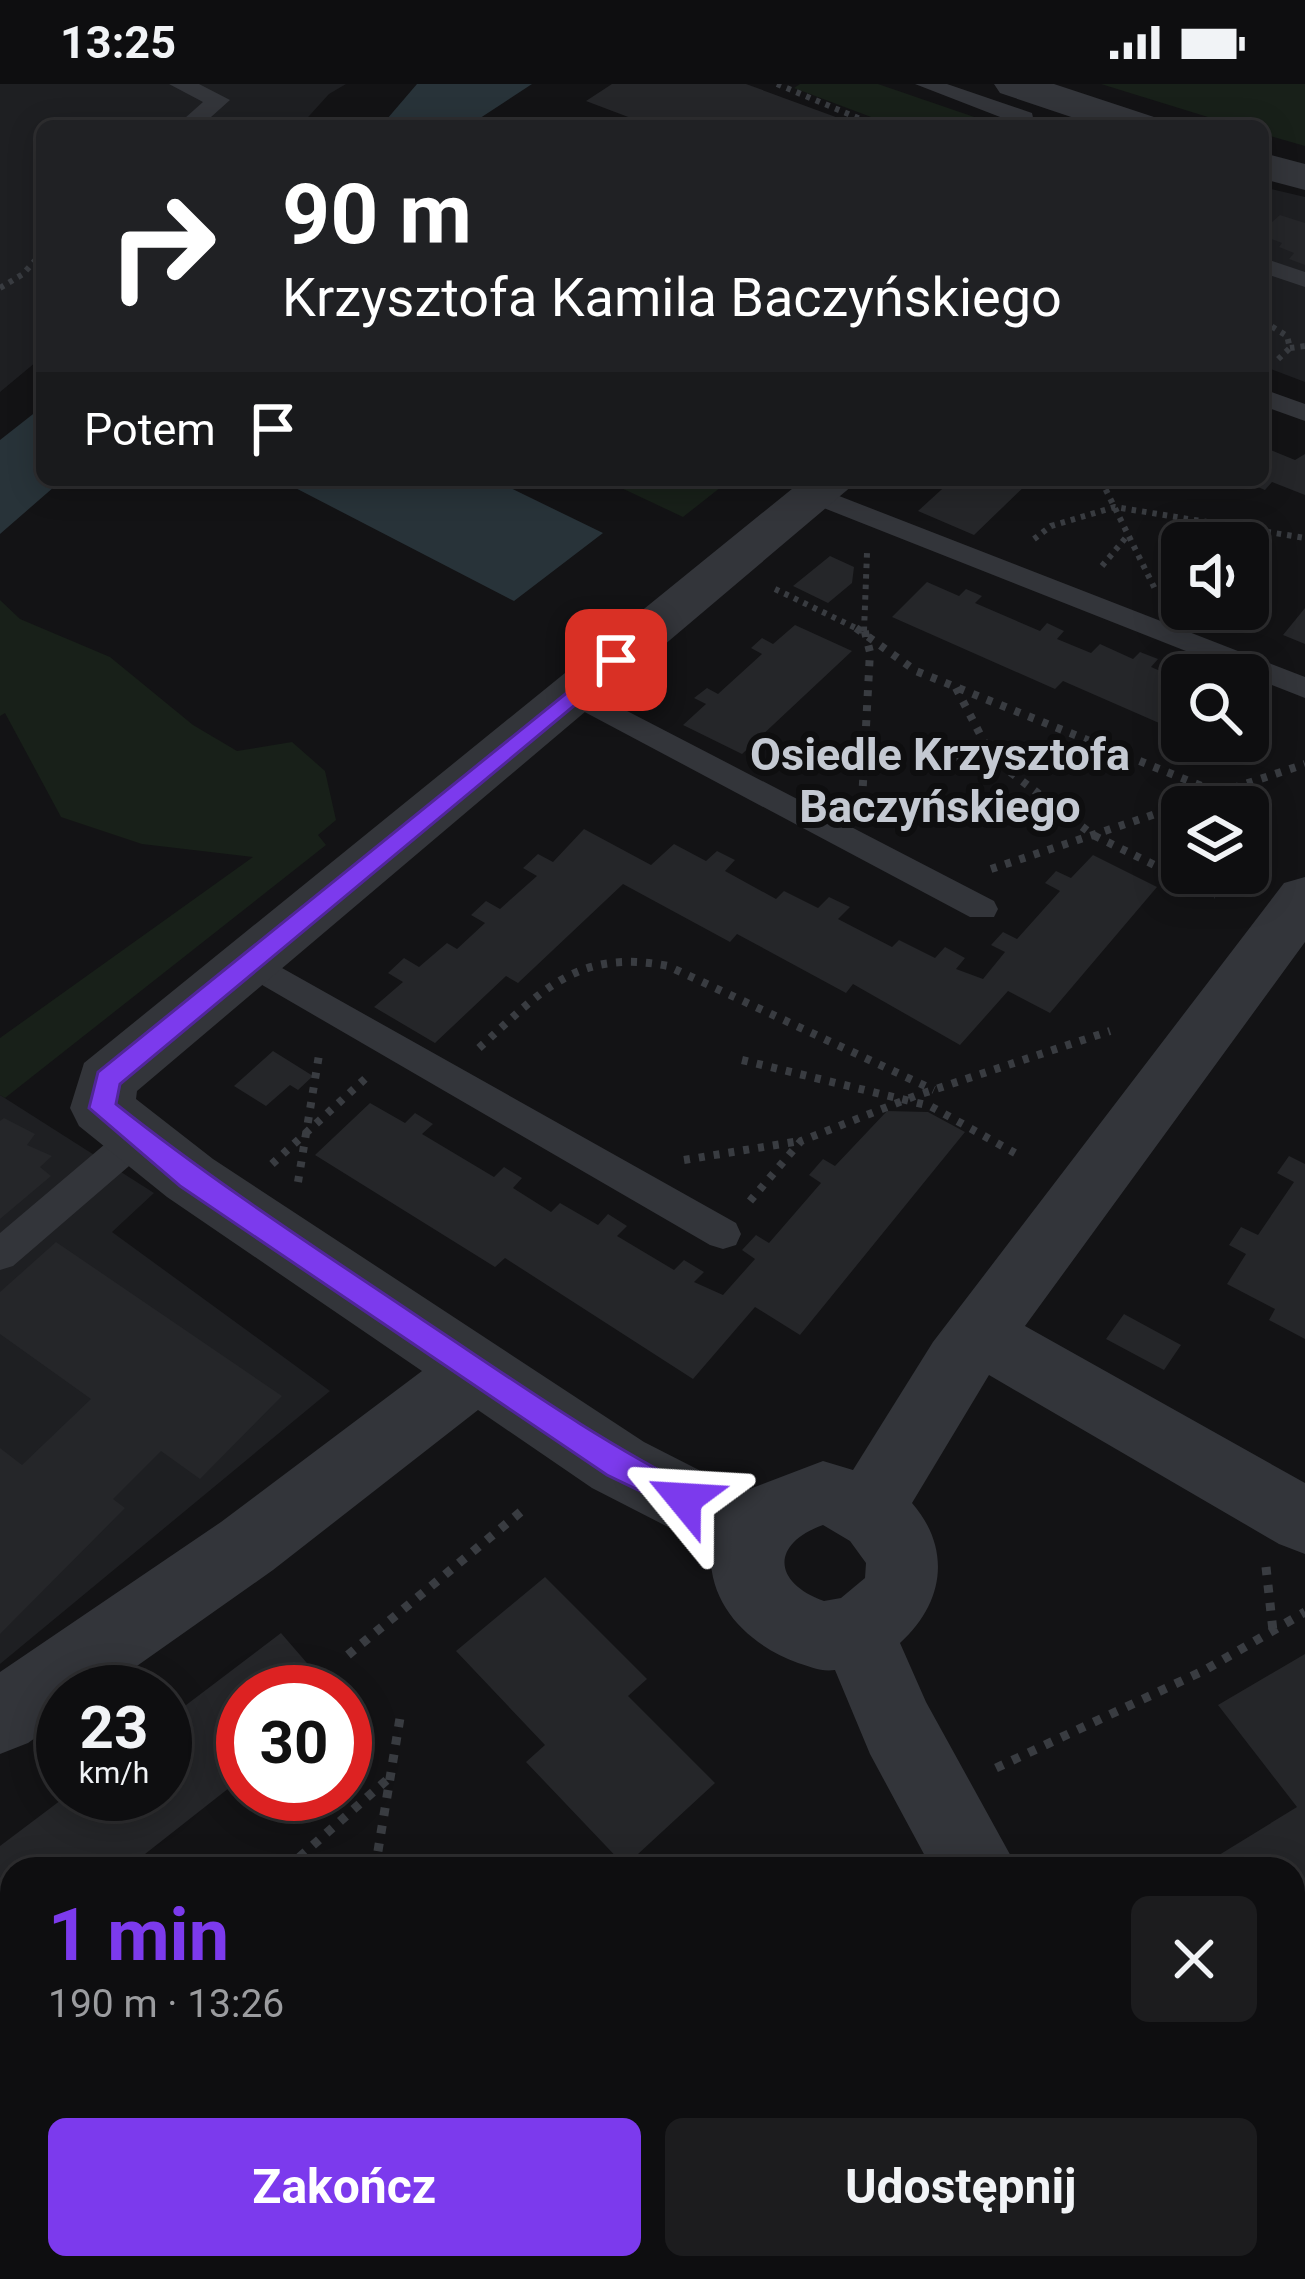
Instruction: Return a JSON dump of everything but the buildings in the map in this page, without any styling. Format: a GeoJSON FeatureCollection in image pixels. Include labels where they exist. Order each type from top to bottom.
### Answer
{"type":"FeatureCollection","features":[{"type":"Feature","properties":{"kind":"street"},"geometry":{"type":"LineString","coordinates":[[1025,110],[1096,120]]}},
{"type":"Feature","properties":{"kind":"street"},"geometry":{"type":"LineString","coordinates":[[1269,168],[1305,177]]}},
{"type":"Feature","properties":{"kind":"street"},"geometry":{"type":"LineString","coordinates":[[750,1532],[618,1465],[126,1131],[102,1108],[107,1079],[575,694],[840,497]]}},
{"type":"Feature","properties":{"kind":"street"},"geometry":{"type":"LineString","coordinates":[[869,1508],[980,1335],[1305,898]]}},
{"type":"Feature","properties":{"kind":"street"},"geometry":{"type":"LineString","coordinates":[[980,1335],[1285,1537]]}},
{"type":"Feature","properties":{"kind":"street"},"geometry":{"type":"LineString","coordinates":[[0,1717],[248,1546],[476,1371]]}},
{"type":"Feature","properties":{"kind":"street"},"geometry":{"type":"LineString","coordinates":[[823,1493],[869,1508],[896,1536],[903,1561],[900,1590],[883,1615],[857,1631],[830,1636],[799,1631],[772,1616],[756,1597],[746,1570],[750,1532],[767,1511],[791,1498],[823,1493]]}},
{"type":"Feature","properties":{"kind":"street"},"geometry":{"type":"LineString","coordinates":[[857,1631],[898,1728],[969,1857]]}},
{"type":"Feature","properties":{"kind":"lane"},"geometry":{"type":"LineString","coordinates":[[180,84],[219,100],[194,120]]}},
{"type":"Feature","properties":{"kind":"lane"},"geometry":{"type":"LineString","coordinates":[[926,84],[1025,110]]}},
{"type":"Feature","properties":{"kind":"lane"},"geometry":{"type":"LineString","coordinates":[[1269,267],[1305,280]]}},
{"type":"Feature","properties":{"kind":"lane"},"geometry":{"type":"LineString","coordinates":[[1269,399],[1305,412]]}},
{"type":"Feature","properties":{"kind":"lane"},"geometry":{"type":"LineString","coordinates":[[840,497],[997,567],[1305,688]]}},
{"type":"Feature","properties":{"kind":"lane"},"geometry":{"type":"LineString","coordinates":[[575,694],[982,909]]}},
{"type":"Feature","properties":{"kind":"lane"},"geometry":{"type":"LineString","coordinates":[[250,962],[723,1234]]}},
{"type":"Feature","properties":{"kind":"lane"},"geometry":{"type":"LineString","coordinates":[[0,1255],[126,1131]]}},
{"type":"Feature","properties":{"kind":"path"},"geometry":{"type":"LineString","coordinates":[[777,84],[863,120]]}},
{"type":"Feature","properties":{"kind":"path"},"geometry":{"type":"LineString","coordinates":[[0,288],[36,260]]}},
{"type":"Feature","properties":{"kind":"path"},"geometry":{"type":"LineString","coordinates":[[1269,325],[1287,336],[1290,348],[1284,358],[1269,364]]}},
{"type":"Feature","properties":{"kind":"path"},"geometry":{"type":"LineString","coordinates":[[1290,348],[1305,346]]}},
{"type":"Feature","properties":{"kind":"path"},"geometry":{"type":"LineString","coordinates":[[1104,486],[1180,639]]}},
{"type":"Feature","properties":{"kind":"path"},"geometry":{"type":"LineString","coordinates":[[840,497],[870,652],[860,844]]}},
{"type":"Feature","properties":{"kind":"path"},"geometry":{"type":"LineString","coordinates":[[997,567],[1051,526],[1115,507],[1305,538]]}},
{"type":"Feature","properties":{"kind":"path"},"geometry":{"type":"LineString","coordinates":[[757,580],[864,632],[916,671],[1201,786]]}},
{"type":"Feature","properties":{"kind":"path"},"geometry":{"type":"LineString","coordinates":[[956,688],[993,759],[1093,835],[1216,896]]}},
{"type":"Feature","properties":{"kind":"path"},"geometry":{"type":"LineString","coordinates":[[865,760],[993,759]]}},
{"type":"Feature","properties":{"kind":"path"},"geometry":{"type":"LineString","coordinates":[[1240,786],[1305,764]]}},
{"type":"Feature","properties":{"kind":"path"},"geometry":{"type":"LineString","coordinates":[[938,886],[1161,812]]}},
{"type":"Feature","properties":{"kind":"path"},"geometry":{"type":"LineString","coordinates":[[447,1076],[566,975],[622,956],[668,966],[934,1090]]}},
{"type":"Feature","properties":{"kind":"path"},"geometry":{"type":"LineString","coordinates":[[297,1190],[327,1006]]}},
{"type":"Feature","properties":{"kind":"path"},"geometry":{"type":"LineString","coordinates":[[615,1172],[801,1141],[1110,1031]]}},
{"type":"Feature","properties":{"kind":"path"},"geometry":{"type":"LineString","coordinates":[[266,1170],[399,1048]]}},
{"type":"Feature","properties":{"kind":"path"},"geometry":{"type":"LineString","coordinates":[[742,1060],[930,1106],[1015,1153]]}},
{"type":"Feature","properties":{"kind":"path"},"geometry":{"type":"LineString","coordinates":[[723,1234],[801,1141]]}},
{"type":"Feature","properties":{"kind":"path"},"geometry":{"type":"LineString","coordinates":[[348,1655],[523,1510]]}},
{"type":"Feature","properties":{"kind":"path"},"geometry":{"type":"LineString","coordinates":[[1273,1631],[1285,1537]]}},
{"type":"Feature","properties":{"kind":"path"},"geometry":{"type":"LineString","coordinates":[[991,1770],[1113,1716],[1305,1612]]}},
{"type":"Feature","properties":{"kind":"path"},"geometry":{"type":"LineString","coordinates":[[377,1857],[401,1712]]}},
{"type":"Feature","properties":{"kind":"path"},"geometry":{"type":"LineString","coordinates":[[300,1857],[391,1777]]}},
{"type":"Feature","properties":{"kind":"shaded area"},"geometry":{"type":"Polygon","coordinates":[[[0,84],[346,84],[329,94],[305,120],[36,120],[36,362],[0,392],[0,84]]]}},
{"type":"Feature","properties":{"kind":"shaded area"},"geometry":{"type":"Polygon","coordinates":[[[417,84],[532,84],[477,120],[386,120],[417,84]]]}},
{"type":"Feature","properties":{"kind":"shaded area"},"geometry":{"type":"Polygon","coordinates":[[[800,84],[878,84],[983,120],[879,120],[794,88],[800,84]]]}},
{"type":"Feature","properties":{"kind":"shaded area"},"geometry":{"type":"Polygon","coordinates":[[[1101,84],[1305,84],[1305,146],[1269,136],[1269,120],[1218,120],[1101,84]]]}},
{"type":"Feature","properties":{"kind":"shaded area"},"geometry":{"type":"Polygon","coordinates":[[[1269,188],[1305,197],[1305,382],[1269,368],[1269,188]]]}},
{"type":"Feature","properties":{"kind":"shaded area"},"geometry":{"type":"Polygon","coordinates":[[[36,412],[36,486],[55,486],[0,534],[0,440],[36,412]]]}},
{"type":"Feature","properties":{"kind":"shaded area"},"geometry":{"type":"Polygon","coordinates":[[[292,486],[506,486],[603,533],[514,601],[292,486]]]}},
{"type":"Feature","properties":{"kind":"shaded area"},"geometry":{"type":"Polygon","coordinates":[[[617,486],[722,486],[683,517],[617,486]]]}},
{"type":"Feature","properties":{"kind":"shaded area"},"geometry":{"type":"Polygon","coordinates":[[[0,600],[20,619],[110,657],[193,725],[237,751],[292,742],[325,771],[336,820],[318,835],[326,845],[5,1098],[0,1095],[0,1038],[253,857],[142,844],[61,817],[5,713],[0,716],[0,600]]]}},
{"type":"Feature","properties":{"kind":"shaded area"},"geometry":{"type":"Polygon","coordinates":[[[0,1095],[154,1193],[112,1232],[330,1391],[0,1664],[0,1095]]]}},
{"type":"Feature","properties":{"kind":"district","name":"Osiedle Krzysztofa Baczyńskiego"},"geometry":{"type":"Point","coordinates":[940,780]}},
{"type":"Feature","properties":{"kind":"route"},"geometry":{"type":"LineString","coordinates":[[616,660],[107,1079],[102,1108],[115,1123],[190,1178],[476,1371],[618,1465],[684,1499]]}}]}
